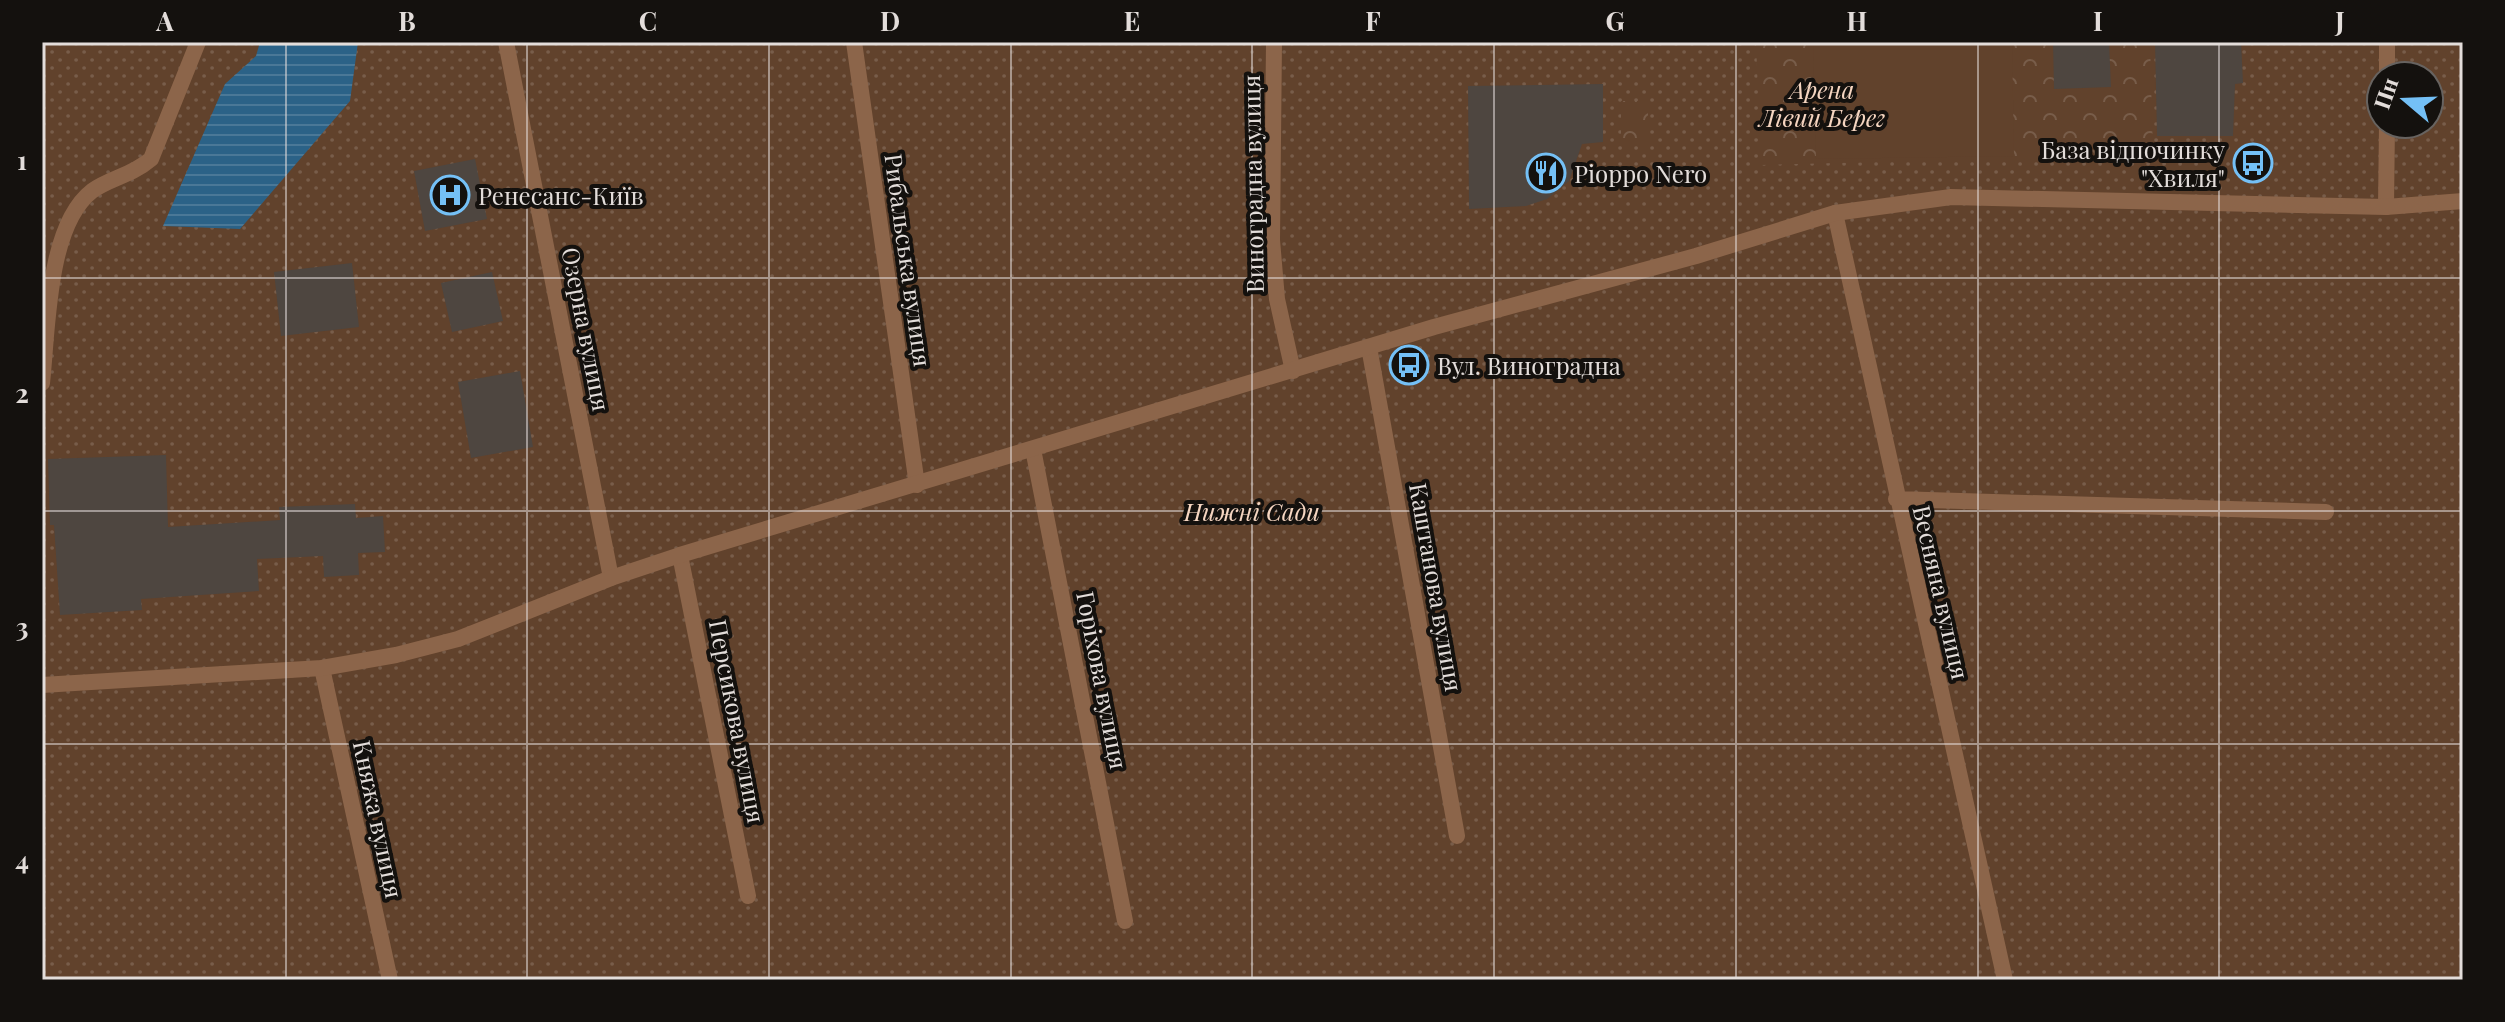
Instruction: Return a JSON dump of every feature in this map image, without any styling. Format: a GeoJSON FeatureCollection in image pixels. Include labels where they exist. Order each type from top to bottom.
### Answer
{"type":"FeatureCollection","features":[{"type":"Feature","properties":{"kind":"street"},"geometry":{"type":"LineString","coordinates":[[42,383],[57,248],[74,210],[93,190],[137,171],[151,159],[198,42]]}},
{"type":"Feature","properties":{"kind":"street","name":"Озерна вулиця"},"geometry":{"type":"LineString","coordinates":[[506,42],[611,578]]}},
{"type":"Feature","properties":{"kind":"street","name":"Рибальська вулиця"},"geometry":{"type":"LineString","coordinates":[[854,42],[917,485]]}},
{"type":"Feature","properties":{"kind":"street","name":"Виноградна вулиця"},"geometry":{"type":"LineString","coordinates":[[1274,42],[1272,240],[1277,299],[1293,371]]}},
{"type":"Feature","properties":{"kind":"street"},"geometry":{"type":"LineString","coordinates":[[2386,207],[2387,140]]}},
{"type":"Feature","properties":{"kind":"street"},"geometry":{"type":"LineString","coordinates":[[42,685],[322,668],[396,655],[458,639],[611,578],[680,555],[1369,347],[1696,256],[1835,213],[1951,197],[2386,207],[2463,201]]}},
{"type":"Feature","properties":{"kind":"street","name":"Весняна вулиця"},"geometry":{"type":"LineString","coordinates":[[1835,213],[2005,980]]}},
{"type":"Feature","properties":{"kind":"street","name":"Каштанова вулиця"},"geometry":{"type":"LineString","coordinates":[[1369,347],[1457,836]]}},
{"type":"Feature","properties":{"kind":"street","name":"Горіхова вулиця"},"geometry":{"type":"LineString","coordinates":[[1033,449],[1125,921]]}},
{"type":"Feature","properties":{"kind":"street"},"geometry":{"type":"LineString","coordinates":[[1896,499],[2326,512]]}},
{"type":"Feature","properties":{"kind":"street","name":"Персикова вулиця"},"geometry":{"type":"LineString","coordinates":[[680,555],[748,896]]}},
{"type":"Feature","properties":{"kind":"street","name":"Княжа вулиця"},"geometry":{"type":"LineString","coordinates":[[322,668],[390,980]]}},
{"type":"Feature","properties":{"kind":"green space","name":"Нижні Сади"},"geometry":{"type":"Polygon","coordinates":[[[42,42],[2463,42],[2463,980],[42,980],[42,42]]]}},
{"type":"Feature","properties":{"kind":"green space","name":"Арена Лівий Берег"},"geometry":{"type":"Polygon","coordinates":[[[1756,42],[2150,42],[2153,155],[1761,165],[1756,42]]]}},
{"type":"Feature","properties":{"kind":"green space"},"geometry":{"type":"Polygon","coordinates":[[[1813,42],[2012,42],[2014,156],[1816,159],[1813,42]]]}},
{"type":"Feature","properties":{"kind":"green space"},"geometry":{"type":"Polygon","coordinates":[[[1621,101],[1648,101],[1648,143],[1621,143],[1621,101]]]}},
{"type":"Feature","properties":{"kind":"water"},"geometry":{"type":"Polygon","coordinates":[[[260,42],[358,42],[350,101],[240,229],[163,226],[225,84],[256,56],[260,42]]]}},
{"type":"Feature","properties":{"kind":"building"},"geometry":{"type":"Polygon","coordinates":[[[2053,42],[2109,42],[2111,87],[2054,89],[2053,42]]]}},
{"type":"Feature","properties":{"kind":"building"},"geometry":{"type":"Polygon","coordinates":[[[2155,42],[2241,42],[2243,83],[2235,84],[2233,136],[2157,136],[2155,42]]]}},
{"type":"Feature","properties":{"kind":"building"},"geometry":{"type":"Polygon","coordinates":[[[1603,84],[1603,142],[1582,144],[1569,181],[1547,199],[1526,206],[1469,209],[1468,86],[1603,84]]]}},
{"type":"Feature","properties":{"kind":"building","name":"Ренесанс-Київ"},"geometry":{"type":"Polygon","coordinates":[[[475,159],[487,219],[425,231],[414,171],[475,159]]]}},
{"type":"Feature","properties":{"kind":"building"},"geometry":{"type":"Polygon","coordinates":[[[352,263],[359,327],[281,336],[274,272],[352,263]]]}},
{"type":"Feature","properties":{"kind":"building"},"geometry":{"type":"Polygon","coordinates":[[[492,272],[503,321],[452,332],[441,283],[492,272]]]}},
{"type":"Feature","properties":{"kind":"building"},"geometry":{"type":"Polygon","coordinates":[[[520,371],[533,447],[471,458],[458,382],[520,371]]]}},
{"type":"Feature","properties":{"kind":"building"},"geometry":{"type":"Polygon","coordinates":[[[166,455],[168,527],[280,520],[279,507],[355,504],[356,518],[383,516],[385,552],[358,553],[359,575],[324,577],[323,556],[257,559],[259,591],[141,599],[142,610],[60,615],[54,525],[50,525],[48,459],[166,455]]]}},
{"type":"Feature","properties":{"kind":"place","name":"База відпочинку \"Хвиля\""},"geometry":{"type":"Point","coordinates":[2253,163]}},
{"type":"Feature","properties":{"kind":"place","name":"Pioppo Nero"},"geometry":{"type":"Point","coordinates":[1546,173]}},
{"type":"Feature","properties":{"kind":"place","name":"Ренесанс-Київ"},"geometry":{"type":"Point","coordinates":[450,195]}},
{"type":"Feature","properties":{"kind":"place","name":"Вул. Виноградна"},"geometry":{"type":"Point","coordinates":[1409,365]}}]}
